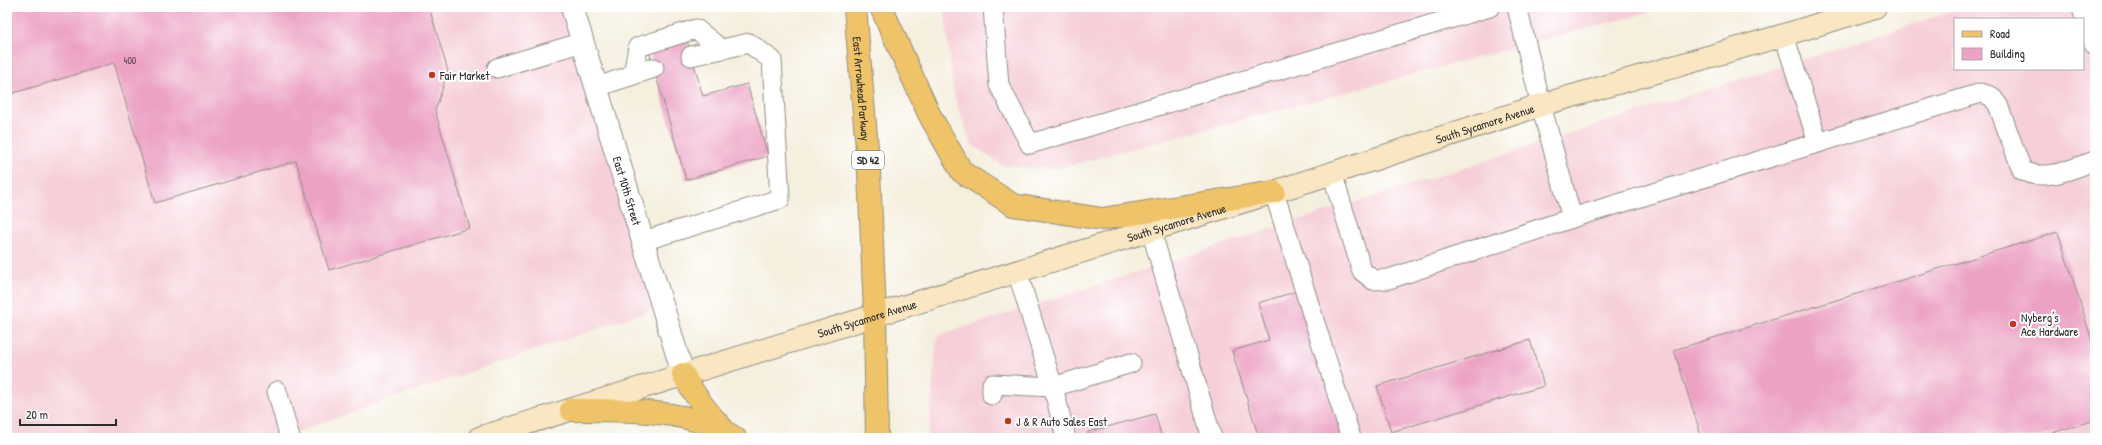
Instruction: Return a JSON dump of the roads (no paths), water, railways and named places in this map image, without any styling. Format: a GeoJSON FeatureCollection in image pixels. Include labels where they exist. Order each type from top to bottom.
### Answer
{"type":"FeatureCollection","features":[{"type":"Feature","properties":{"kind":"main road","name":"East Arrowhead Parkway"},"geometry":{"type":"LineString","coordinates":[[855,7],[869,172],[875,314]]}},
{"type":"Feature","properties":{"kind":"main road"},"geometry":{"type":"LineString","coordinates":[[881,7],[929,114],[962,172],[1013,205],[1102,219],[1274,192]]}},
{"type":"Feature","properties":{"kind":"main road","name":"South Sycamore Avenue"},"geometry":{"type":"LineString","coordinates":[[479,438],[875,314],[1274,192],[1541,105],[1784,35],[1875,7]]}},
{"type":"Feature","properties":{"kind":"main road","name":"SD 42"},"geometry":{"type":"LineString","coordinates":[[875,314],[876,438]]}},
{"type":"Feature","properties":{"kind":"main road"},"geometry":{"type":"LineString","coordinates":[[684,374],[692,393],[704,410],[731,436]]}},
{"type":"Feature","properties":{"kind":"main road"},"geometry":{"type":"LineString","coordinates":[[571,410],[632,410],[672,416],[704,424],[731,436]]}},
{"type":"Feature","properties":{"kind":"street","name":"East 10th Street"},"geometry":{"type":"LineString","coordinates":[[572,7],[684,374]]}},
{"type":"Feature","properties":{"kind":"street"},"geometry":{"type":"LineString","coordinates":[[2083,7],[2095,43]]}},
{"type":"Feature","properties":{"kind":"lane"},"geometry":{"type":"LineString","coordinates":[[993,7],[999,85],[1030,144],[1480,8]]}},
{"type":"Feature","properties":{"kind":"lane"},"geometry":{"type":"LineString","coordinates":[[1517,7],[1541,105],[1572,218]]}},
{"type":"Feature","properties":{"kind":"lane"},"geometry":{"type":"LineString","coordinates":[[633,75],[638,47],[696,29],[721,49]]}},
{"type":"Feature","properties":{"kind":"lane"},"geometry":{"type":"LineString","coordinates":[[1784,35],[1818,143]]}},
{"type":"Feature","properties":{"kind":"lane"},"geometry":{"type":"LineString","coordinates":[[497,68],[583,42]]}},
{"type":"Feature","properties":{"kind":"lane"},"geometry":{"type":"LineString","coordinates":[[643,241],[780,199],[772,60],[749,43],[691,56]]}},
{"type":"Feature","properties":{"kind":"lane"},"geometry":{"type":"LineString","coordinates":[[597,87],[654,68]]}},
{"type":"Feature","properties":{"kind":"lane"},"geometry":{"type":"LineString","coordinates":[[1332,173],[1362,271],[1374,280],[1388,279],[1572,218],[1981,93],[1991,96],[1998,105],[2022,170],[2038,176],[2048,176],[2095,161]]}},
{"type":"Feature","properties":{"kind":"lane"},"geometry":{"type":"LineString","coordinates":[[1274,192],[1351,438]]}},
{"type":"Feature","properties":{"kind":"lane"},"geometry":{"type":"LineString","coordinates":[[1151,230],[1212,438]]}},
{"type":"Feature","properties":{"kind":"lane"},"geometry":{"type":"LineString","coordinates":[[1017,271],[1046,390],[1060,436]]}},
{"type":"Feature","properties":{"kind":"lane"},"geometry":{"type":"LineString","coordinates":[[992,395],[992,384],[1017,390],[1046,390],[1131,362]]}},
{"type":"Feature","properties":{"kind":"lane"},"geometry":{"type":"LineString","coordinates":[[277,392],[290,438]]}},
{"type":"Feature","properties":{"kind":"place","name":"Fair Market"},"geometry":{"type":"Point","coordinates":[432,75]}},
{"type":"Feature","properties":{"kind":"place","name":"Nyberg's Ace Hardware"},"geometry":{"type":"Point","coordinates":[2013,324]}},
{"type":"Feature","properties":{"kind":"place","name":"J & R Auto Sales East"},"geometry":{"type":"Point","coordinates":[1008,421]}}]}
